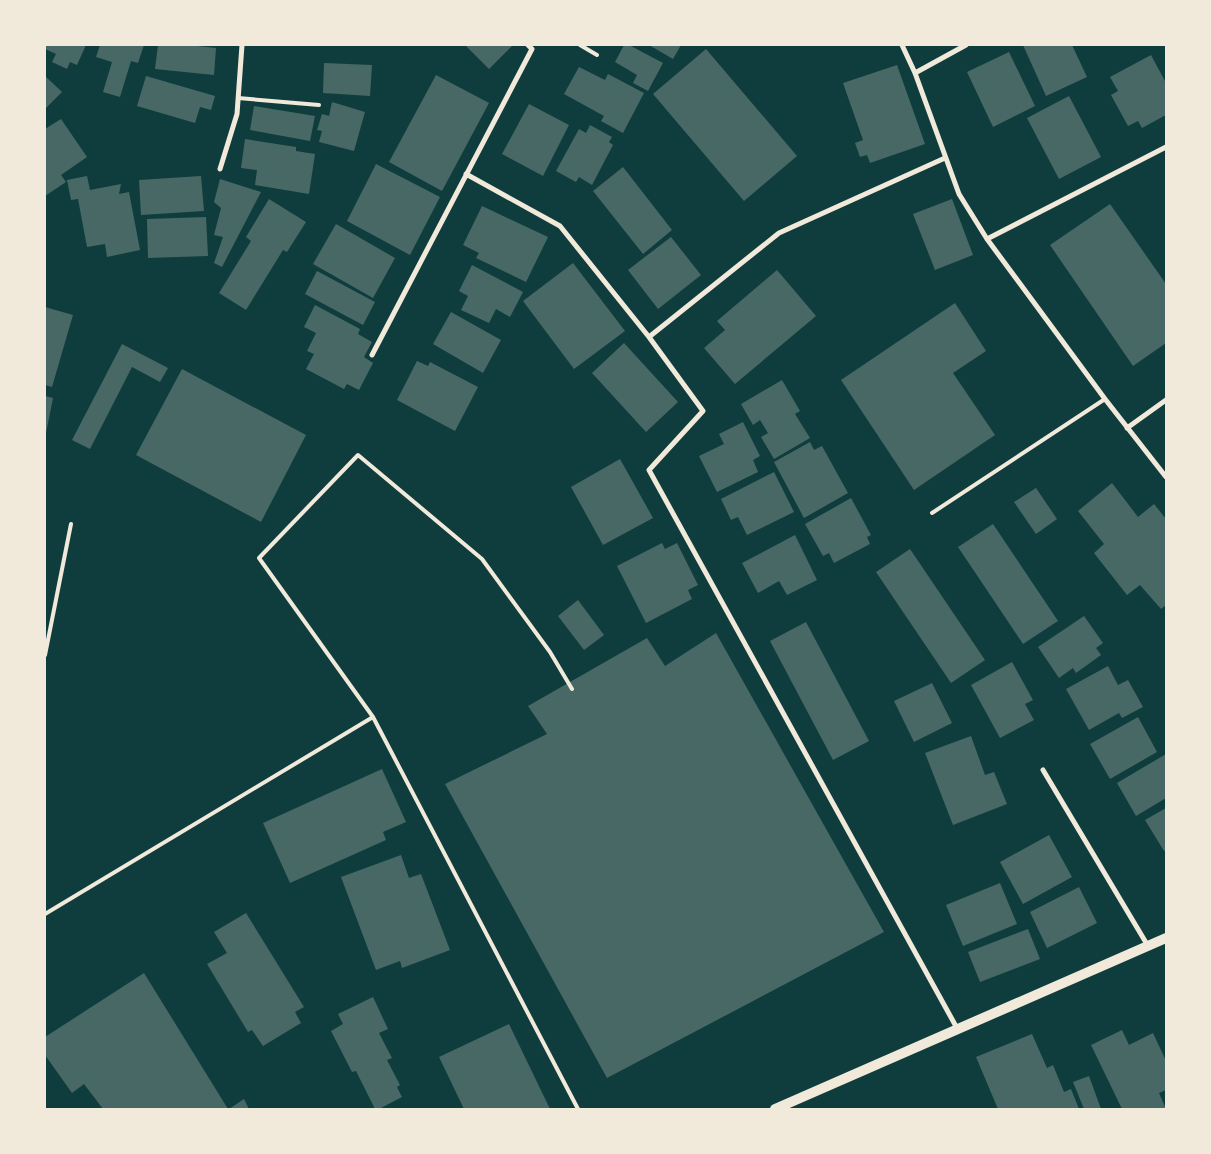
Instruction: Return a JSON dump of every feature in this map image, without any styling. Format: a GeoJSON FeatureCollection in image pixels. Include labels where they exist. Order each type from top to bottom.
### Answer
{"type":"FeatureCollection","features":[{"type":"Feature","properties":{"kind":"main road"},"geometry":{"type":"LineString","coordinates":[[775,1109],[1166,938]]}},
{"type":"Feature","properties":{"kind":"street"},"geometry":{"type":"LineString","coordinates":[[220,169],[237,114],[242,45]]}},
{"type":"Feature","properties":{"kind":"street"},"geometry":{"type":"LineString","coordinates":[[902,45],[915,73],[958,194],[987,239],[1105,399],[1166,477]]}},
{"type":"Feature","properties":{"kind":"street"},"geometry":{"type":"LineString","coordinates":[[915,73],[966,45]]}},
{"type":"Feature","properties":{"kind":"street"},"geometry":{"type":"LineString","coordinates":[[372,355],[530,47]]}},
{"type":"Feature","properties":{"kind":"street"},"geometry":{"type":"LineString","coordinates":[[987,239],[1166,147]]}},
{"type":"Feature","properties":{"kind":"street"},"geometry":{"type":"LineString","coordinates":[[649,337],[779,233],[945,158]]}},
{"type":"Feature","properties":{"kind":"street"},"geometry":{"type":"LineString","coordinates":[[466,174],[560,226],[649,337],[703,411],[649,470],[958,1030]]}},
{"type":"Feature","properties":{"kind":"street"},"geometry":{"type":"LineString","coordinates":[[1127,428],[1166,400]]}},
{"type":"Feature","properties":{"kind":"street"},"geometry":{"type":"LineString","coordinates":[[1043,770],[1148,946]]}},
{"type":"Feature","properties":{"kind":"lane"},"geometry":{"type":"LineString","coordinates":[[530,47],[538,45]]}},
{"type":"Feature","properties":{"kind":"lane"},"geometry":{"type":"LineString","coordinates":[[580,45],[597,55]]}},
{"type":"Feature","properties":{"kind":"lane"},"geometry":{"type":"LineString","coordinates":[[238,98],[319,105]]}},
{"type":"Feature","properties":{"kind":"lane"},"geometry":{"type":"LineString","coordinates":[[932,513],[1105,399]]}},
{"type":"Feature","properties":{"kind":"lane"},"geometry":{"type":"LineString","coordinates":[[572,689],[550,652],[482,559],[358,455],[258,558],[374,717],[578,1109]]}},
{"type":"Feature","properties":{"kind":"lane"},"geometry":{"type":"LineString","coordinates":[[45,655],[71,524]]}},
{"type":"Feature","properties":{"kind":"lane"},"geometry":{"type":"LineString","coordinates":[[45,914],[374,717]]}},
{"type":"Feature","properties":{"kind":"building"},"geometry":{"type":"Polygon","coordinates":[[[45,45],[86,45],[77,65],[70,62],[67,69],[52,62],[56,54],[45,49],[45,45]]]}},
{"type":"Feature","properties":{"kind":"building"},"geometry":{"type":"Polygon","coordinates":[[[100,45],[144,45],[138,63],[131,61],[120,97],[103,92],[112,62],[96,57],[100,45]]]}},
{"type":"Feature","properties":{"kind":"building"},"geometry":{"type":"Polygon","coordinates":[[[158,45],[188,45],[216,48],[214,75],[155,69],[158,45]]]}},
{"type":"Feature","properties":{"kind":"building"},"geometry":{"type":"Polygon","coordinates":[[[465,45],[513,45],[489,69],[465,45]]]}},
{"type":"Feature","properties":{"kind":"building"},"geometry":{"type":"Polygon","coordinates":[[[624,45],[629,45],[663,63],[648,91],[633,83],[637,75],[615,62],[624,45]]]}},
{"type":"Feature","properties":{"kind":"building"},"geometry":{"type":"Polygon","coordinates":[[[649,45],[681,45],[673,59],[649,45]]]}},
{"type":"Feature","properties":{"kind":"building"},"geometry":{"type":"Polygon","coordinates":[[[1023,45],[1072,45],[1087,77],[1046,96],[1023,45]]]}},
{"type":"Feature","properties":{"kind":"building"},"geometry":{"type":"Polygon","coordinates":[[[706,49],[797,156],[744,201],[653,94],[706,49]]]}},
{"type":"Feature","properties":{"kind":"building"},"geometry":{"type":"Polygon","coordinates":[[[1009,52],[1035,106],[993,127],[967,72],[1009,52]]]}},
{"type":"Feature","properties":{"kind":"building"},"geometry":{"type":"Polygon","coordinates":[[[1151,55],[1166,83],[1166,115],[1142,128],[1138,121],[1128,126],[1111,95],[1118,91],[1110,77],[1151,55]]]}},
{"type":"Feature","properties":{"kind":"building"},"geometry":{"type":"Polygon","coordinates":[[[324,63],[372,65],[370,96],[323,93],[324,63]]]}},
{"type":"Feature","properties":{"kind":"building"},"geometry":{"type":"Polygon","coordinates":[[[897,65],[925,144],[870,163],[867,155],[860,157],[855,143],[863,140],[843,83],[897,65]]]}},
{"type":"Feature","properties":{"kind":"building"},"geometry":{"type":"Polygon","coordinates":[[[579,67],[605,80],[608,74],[644,93],[623,133],[601,121],[604,116],[564,94],[579,67]]]}},
{"type":"Feature","properties":{"kind":"building"},"geometry":{"type":"Polygon","coordinates":[[[436,75],[489,103],[442,191],[389,162],[436,75]]]}},
{"type":"Feature","properties":{"kind":"building"},"geometry":{"type":"Polygon","coordinates":[[[45,76],[62,92],[45,109],[45,76]]]}},
{"type":"Feature","properties":{"kind":"building"},"geometry":{"type":"Polygon","coordinates":[[[146,76],[215,96],[211,110],[200,107],[195,123],[137,106],[146,76]]]}},
{"type":"Feature","properties":{"kind":"building"},"geometry":{"type":"Polygon","coordinates":[[[1069,96],[1101,157],[1059,179],[1027,118],[1069,96]]]}},
{"type":"Feature","properties":{"kind":"building"},"geometry":{"type":"Polygon","coordinates":[[[332,102],[365,112],[354,151],[319,142],[322,131],[317,130],[322,114],[329,116],[332,102]]]}},
{"type":"Feature","properties":{"kind":"building"},"geometry":{"type":"Polygon","coordinates":[[[529,104],[569,125],[543,176],[502,154],[529,104]]]}},
{"type":"Feature","properties":{"kind":"building"},"geometry":{"type":"Polygon","coordinates":[[[254,106],[315,116],[310,141],[250,130],[254,106]]]}},
{"type":"Feature","properties":{"kind":"building"},"geometry":{"type":"Polygon","coordinates":[[[61,119],[87,157],[61,175],[66,182],[45,196],[45,129],[61,119]]]}},
{"type":"Feature","properties":{"kind":"building"},"geometry":{"type":"Polygon","coordinates":[[[590,125],[612,137],[609,142],[613,145],[592,185],[579,177],[576,182],[556,171],[579,129],[586,133],[590,125]]]}},
{"type":"Feature","properties":{"kind":"building"},"geometry":{"type":"Polygon","coordinates":[[[245,139],[296,147],[296,151],[315,154],[309,194],[255,185],[257,170],[241,168],[245,139]]]}},
{"type":"Feature","properties":{"kind":"building"},"geometry":{"type":"Polygon","coordinates":[[[376,164],[440,197],[410,255],[347,221],[376,164]]]}},
{"type":"Feature","properties":{"kind":"building"},"geometry":{"type":"Polygon","coordinates":[[[623,167],[672,230],[643,254],[593,191],[623,167]]]}},
{"type":"Feature","properties":{"kind":"building"},"geometry":{"type":"Polygon","coordinates":[[[87,176],[90,190],[121,184],[119,194],[129,192],[140,250],[107,257],[105,244],[87,247],[78,199],[71,200],[67,180],[87,176]]]}},
{"type":"Feature","properties":{"kind":"building"},"geometry":{"type":"Polygon","coordinates":[[[201,176],[204,211],[141,215],[139,180],[201,176]]]}},
{"type":"Feature","properties":{"kind":"building"},"geometry":{"type":"Polygon","coordinates":[[[220,179],[261,192],[222,267],[214,263],[223,237],[214,235],[221,208],[214,202],[220,179]]]}},
{"type":"Feature","properties":{"kind":"building"},"geometry":{"type":"Polygon","coordinates":[[[269,199],[306,222],[287,252],[283,250],[246,310],[219,293],[251,241],[246,237],[269,199]]]}},
{"type":"Feature","properties":{"kind":"building"},"geometry":{"type":"Polygon","coordinates":[[[952,199],[973,255],[935,270],[913,214],[952,199]]]}},
{"type":"Feature","properties":{"kind":"building"},"geometry":{"type":"Polygon","coordinates":[[[1110,204],[1166,284],[1166,343],[1133,366],[1050,245],[1110,204]]]}},
{"type":"Feature","properties":{"kind":"building"},"geometry":{"type":"Polygon","coordinates":[[[482,206],[548,237],[526,282],[476,258],[479,253],[463,245],[482,206]]]}},
{"type":"Feature","properties":{"kind":"building"},"geometry":{"type":"Polygon","coordinates":[[[206,217],[208,256],[148,258],[147,219],[206,217]]]}},
{"type":"Feature","properties":{"kind":"building"},"geometry":{"type":"Polygon","coordinates":[[[336,224],[395,258],[373,298],[313,264],[336,224]]]}},
{"type":"Feature","properties":{"kind":"building"},"geometry":{"type":"Polygon","coordinates":[[[671,237],[701,275],[658,309],[628,270],[671,237]]]}},
{"type":"Feature","properties":{"kind":"building"},"geometry":{"type":"Polygon","coordinates":[[[573,263],[625,331],[574,369],[523,301],[573,263]]]}},
{"type":"Feature","properties":{"kind":"building"},"geometry":{"type":"Polygon","coordinates":[[[472,265],[523,292],[510,317],[496,309],[489,323],[461,310],[468,296],[459,291],[472,265]]]}},
{"type":"Feature","properties":{"kind":"building"},"geometry":{"type":"Polygon","coordinates":[[[777,270],[816,316],[735,384],[704,348],[725,330],[717,321],[777,270]]]}},
{"type":"Feature","properties":{"kind":"building"},"geometry":{"type":"Polygon","coordinates":[[[317,271],[375,302],[363,325],[305,294],[317,271]]]}},
{"type":"Feature","properties":{"kind":"building"},"geometry":{"type":"Polygon","coordinates":[[[955,303],[986,351],[953,373],[995,435],[914,490],[841,380],[955,303]]]}},
{"type":"Feature","properties":{"kind":"building"},"geometry":{"type":"Polygon","coordinates":[[[315,305],[360,329],[358,334],[372,342],[364,357],[373,363],[359,390],[347,384],[344,389],[306,369],[314,354],[307,351],[316,333],[304,327],[315,305]]]}},
{"type":"Feature","properties":{"kind":"building"},"geometry":{"type":"Polygon","coordinates":[[[45,307],[73,315],[52,387],[45,385],[45,307]]]}},
{"type":"Feature","properties":{"kind":"building"},"geometry":{"type":"Polygon","coordinates":[[[451,312],[501,340],[483,373],[433,344],[451,312]]]}},
{"type":"Feature","properties":{"kind":"building"},"geometry":{"type":"Polygon","coordinates":[[[624,343],[678,402],[646,432],[592,373],[624,343]]]}},
{"type":"Feature","properties":{"kind":"building"},"geometry":{"type":"Polygon","coordinates":[[[122,344],[168,368],[160,382],[132,367],[90,449],[72,440],[122,344]]]}},
{"type":"Feature","properties":{"kind":"building"},"geometry":{"type":"Polygon","coordinates":[[[417,361],[428,366],[430,362],[478,387],[455,431],[397,400],[417,361]]]}},
{"type":"Feature","properties":{"kind":"building"},"geometry":{"type":"Polygon","coordinates":[[[182,369],[306,435],[261,522],[136,455],[182,369]]]}},
{"type":"Feature","properties":{"kind":"building"},"geometry":{"type":"Polygon","coordinates":[[[782,380],[800,411],[795,414],[810,438],[774,459],[761,437],[768,433],[760,420],[753,425],[741,404],[782,380]]]}},
{"type":"Feature","properties":{"kind":"building"},"geometry":{"type":"Polygon","coordinates":[[[45,396],[53,398],[46,433],[45,433],[45,396]]]}},
{"type":"Feature","properties":{"kind":"building"},"geometry":{"type":"Polygon","coordinates":[[[743,422],[760,456],[753,460],[758,472],[717,492],[699,456],[724,444],[719,434],[743,422]]]}},
{"type":"Feature","properties":{"kind":"building"},"geometry":{"type":"Polygon","coordinates":[[[810,442],[814,450],[822,446],[848,493],[804,518],[774,462],[810,442]]]}},
{"type":"Feature","properties":{"kind":"building"},"geometry":{"type":"Polygon","coordinates":[[[620,459],[653,518],[603,545],[571,487],[620,459]]]}},
{"type":"Feature","properties":{"kind":"building"},"geometry":{"type":"Polygon","coordinates":[[[774,472],[794,512],[747,535],[738,517],[731,520],[721,499],[774,472]]]}},
{"type":"Feature","properties":{"kind":"building"},"geometry":{"type":"Polygon","coordinates":[[[1112,483],[1138,517],[1154,504],[1166,519],[1166,605],[1161,609],[1140,585],[1127,595],[1094,553],[1104,544],[1078,511],[1112,483]]]}},
{"type":"Feature","properties":{"kind":"building"},"geometry":{"type":"Polygon","coordinates":[[[1036,488],[1057,519],[1036,534],[1014,502],[1036,488]]]}},
{"type":"Feature","properties":{"kind":"building"},"geometry":{"type":"Polygon","coordinates":[[[851,498],[871,535],[867,537],[870,544],[834,563],[829,553],[823,556],[805,524],[851,498]]]}},
{"type":"Feature","properties":{"kind":"building"},"geometry":{"type":"Polygon","coordinates":[[[993,524],[1058,621],[1023,644],[958,547],[993,524]]]}},
{"type":"Feature","properties":{"kind":"building"},"geometry":{"type":"Polygon","coordinates":[[[795,535],[817,580],[787,595],[779,581],[758,593],[742,563],[795,535]]]}},
{"type":"Feature","properties":{"kind":"building"},"geometry":{"type":"Polygon","coordinates":[[[662,543],[665,549],[677,543],[698,585],[688,590],[692,599],[646,623],[617,566],[662,543]]]}},
{"type":"Feature","properties":{"kind":"building"},"geometry":{"type":"Polygon","coordinates":[[[910,549],[985,660],[951,683],[876,572],[910,549]]]}},
{"type":"Feature","properties":{"kind":"building"},"geometry":{"type":"Polygon","coordinates":[[[578,600],[604,635],[584,650],[558,616],[578,600]]]}},
{"type":"Feature","properties":{"kind":"building"},"geometry":{"type":"Polygon","coordinates":[[[1084,616],[1103,643],[1096,648],[1101,655],[1076,673],[1073,668],[1059,678],[1038,647],[1084,616]]]}},
{"type":"Feature","properties":{"kind":"building"},"geometry":{"type":"Polygon","coordinates":[[[806,622],[869,741],[833,760],[770,641],[806,622]]]}},
{"type":"Feature","properties":{"kind":"building"},"geometry":{"type":"Polygon","coordinates":[[[716,633],[884,932],[607,1078],[445,784],[547,734],[528,706],[647,638],[665,666],[716,633]]]}},
{"type":"Feature","properties":{"kind":"building"},"geometry":{"type":"Polygon","coordinates":[[[1012,662],[1033,700],[1025,704],[1034,720],[1000,738],[971,685],[1012,662]]]}},
{"type":"Feature","properties":{"kind":"building"},"geometry":{"type":"Polygon","coordinates":[[[1108,666],[1118,685],[1128,680],[1143,707],[1122,718],[1119,713],[1089,730],[1066,689],[1108,666]]]}},
{"type":"Feature","properties":{"kind":"building"},"geometry":{"type":"Polygon","coordinates":[[[932,683],[952,723],[914,742],[894,701],[932,683]]]}},
{"type":"Feature","properties":{"kind":"building"},"geometry":{"type":"Polygon","coordinates":[[[1138,717],[1157,752],[1110,779],[1090,744],[1138,717]]]}},
{"type":"Feature","properties":{"kind":"building"},"geometry":{"type":"Polygon","coordinates":[[[971,736],[985,775],[994,772],[1007,804],[953,825],[925,753],[971,736]]]}},
{"type":"Feature","properties":{"kind":"building"},"geometry":{"type":"Polygon","coordinates":[[[1166,754],[1166,798],[1136,816],[1117,783],[1166,754]]]}},
{"type":"Feature","properties":{"kind":"building"},"geometry":{"type":"Polygon","coordinates":[[[382,769],[406,822],[383,832],[386,840],[290,883],[263,823],[382,769]]]}},
{"type":"Feature","properties":{"kind":"building"},"geometry":{"type":"Polygon","coordinates":[[[1166,808],[1166,850],[1164,851],[1145,820],[1166,808]]]}},
{"type":"Feature","properties":{"kind":"building"},"geometry":{"type":"Polygon","coordinates":[[[1049,835],[1072,877],[1023,904],[1000,862],[1049,835]]]}},
{"type":"Feature","properties":{"kind":"building"},"geometry":{"type":"Polygon","coordinates":[[[401,855],[409,878],[421,874],[450,950],[402,968],[400,961],[376,970],[341,877],[401,855]]]}},
{"type":"Feature","properties":{"kind":"building"},"geometry":{"type":"Polygon","coordinates":[[[1000,883],[1017,924],[963,946],[946,905],[1000,883]]]}},
{"type":"Feature","properties":{"kind":"building"},"geometry":{"type":"Polygon","coordinates":[[[1079,887],[1097,923],[1047,948],[1030,912],[1079,887]]]}},
{"type":"Feature","properties":{"kind":"building"},"geometry":{"type":"Polygon","coordinates":[[[246,913],[304,1007],[295,1012],[301,1023],[263,1046],[252,1030],[248,1032],[207,964],[227,953],[214,932],[246,913]]]}},
{"type":"Feature","properties":{"kind":"building"},"geometry":{"type":"Polygon","coordinates":[[[1028,929],[1040,959],[980,982],[968,952],[1028,929]]]}},
{"type":"Feature","properties":{"kind":"building"},"geometry":{"type":"Polygon","coordinates":[[[144,973],[228,1109],[103,1109],[84,1084],[72,1093],[45,1055],[45,1037],[144,973]]]}},
{"type":"Feature","properties":{"kind":"building"},"geometry":{"type":"Polygon","coordinates":[[[373,997],[388,1029],[379,1033],[392,1058],[387,1060],[400,1085],[397,1087],[402,1097],[379,1109],[375,1109],[356,1071],[352,1072],[331,1031],[343,1024],[338,1014],[373,997]]]}},
{"type":"Feature","properties":{"kind":"building"},"geometry":{"type":"Polygon","coordinates":[[[509,1024],[550,1109],[464,1109],[439,1057],[509,1024]]]}},
{"type":"Feature","properties":{"kind":"building"},"geometry":{"type":"Polygon","coordinates":[[[1122,1030],[1129,1045],[1153,1033],[1166,1061],[1166,1090],[1159,1093],[1166,1109],[1122,1109],[1091,1045],[1122,1030]]]}},
{"type":"Feature","properties":{"kind":"building"},"geometry":{"type":"Polygon","coordinates":[[[1032,1034],[1047,1068],[1053,1065],[1064,1092],[1071,1089],[1079,1109],[998,1109],[976,1057],[1032,1034]]]}},
{"type":"Feature","properties":{"kind":"building"},"geometry":{"type":"Polygon","coordinates":[[[1089,1076],[1101,1109],[1084,1109],[1073,1082],[1089,1076]]]}},
{"type":"Feature","properties":{"kind":"building"},"geometry":{"type":"Polygon","coordinates":[[[244,1099],[249,1109],[229,1109],[244,1099]]]}}]}
